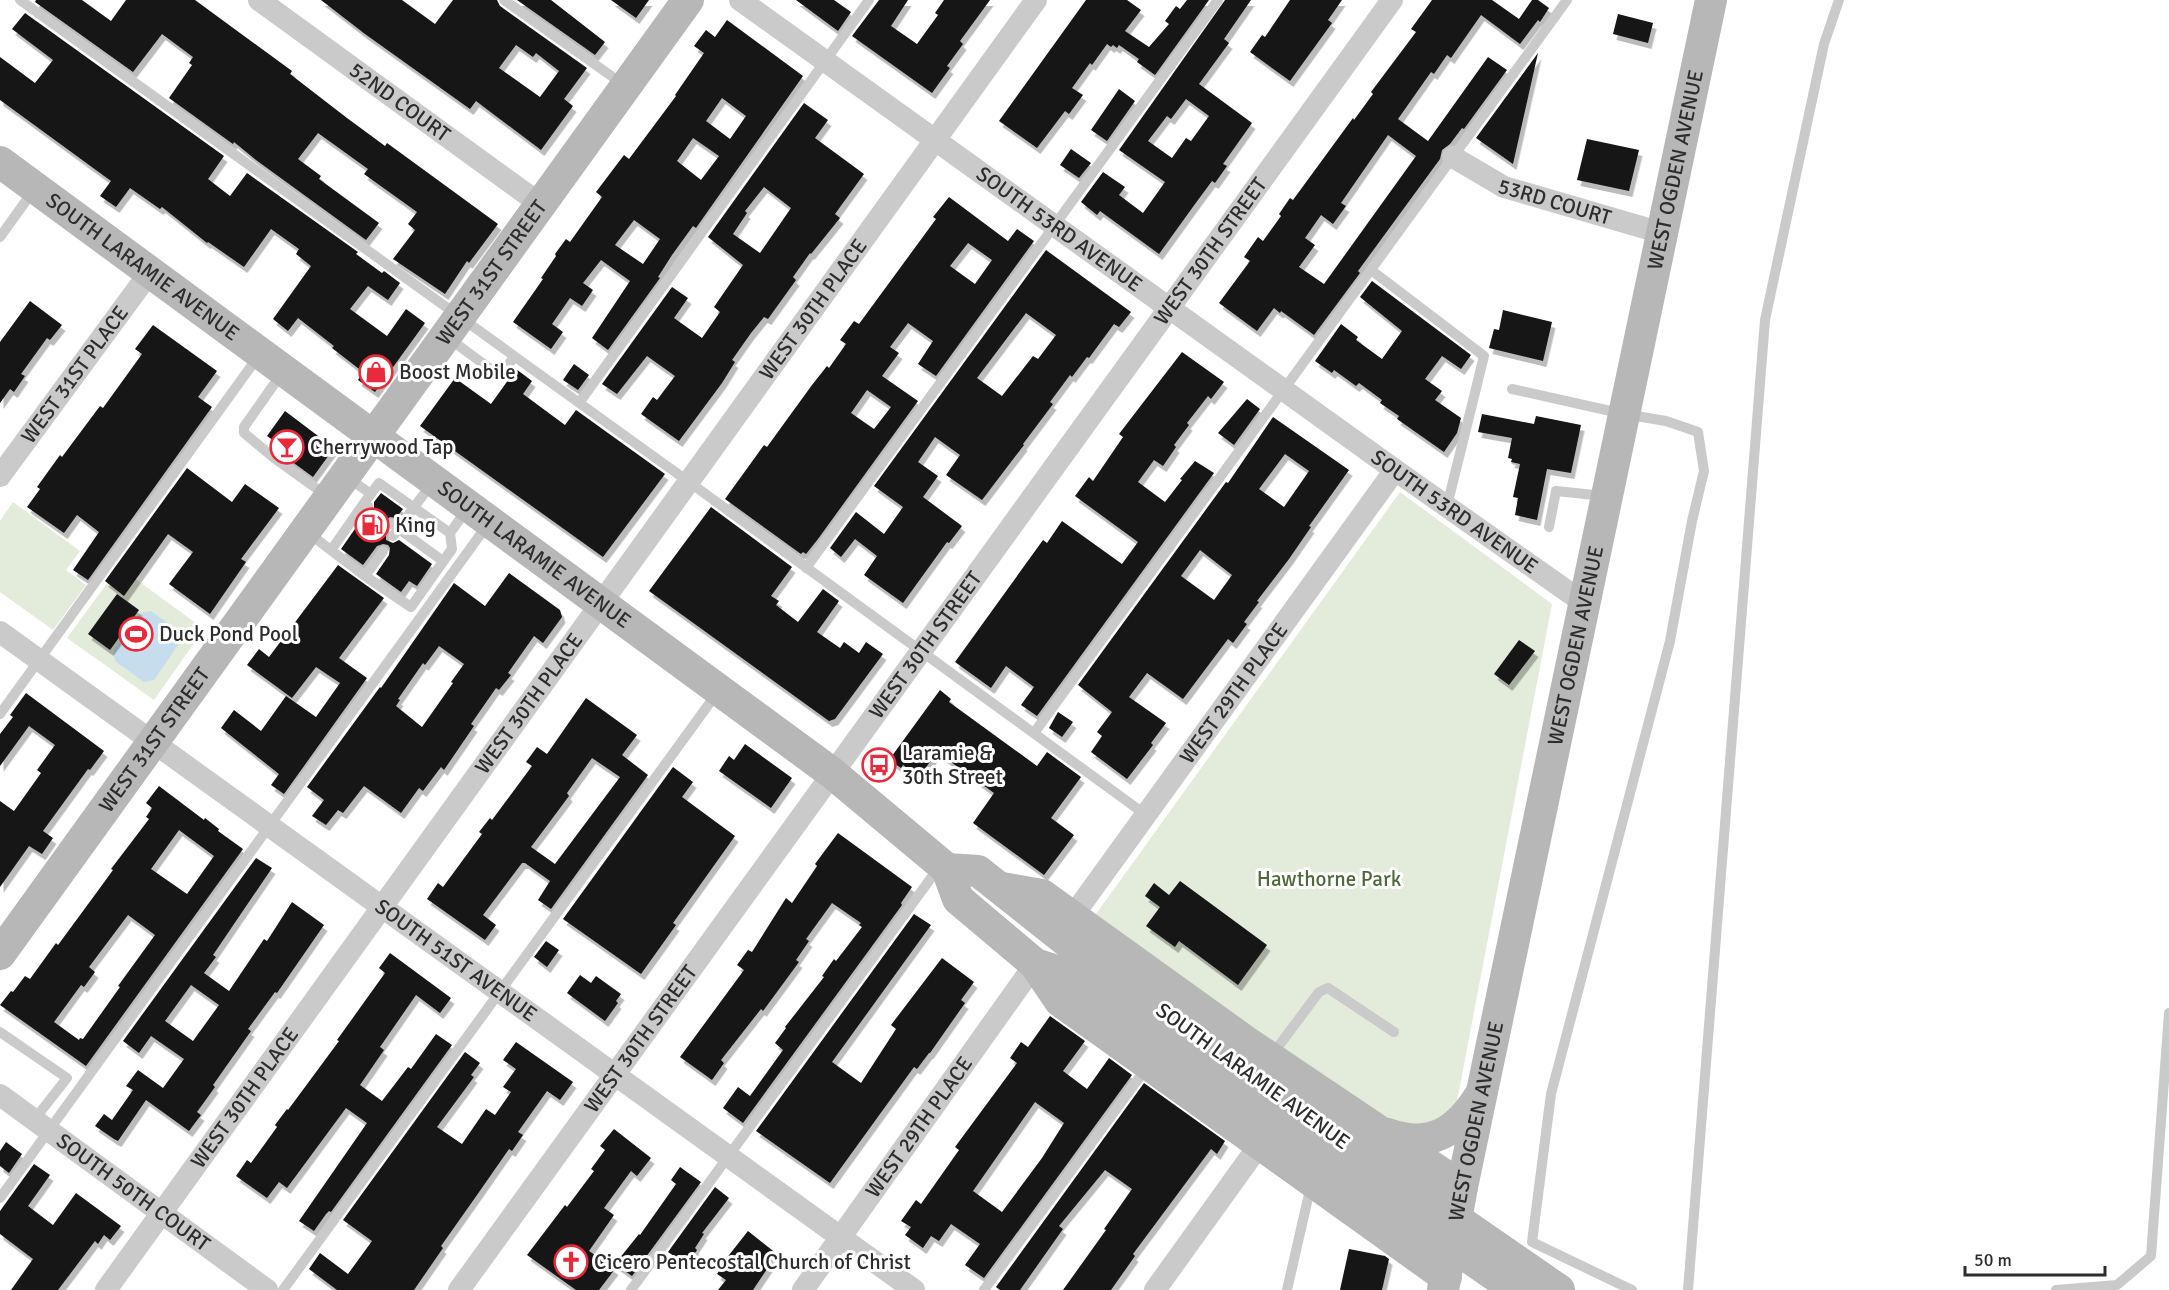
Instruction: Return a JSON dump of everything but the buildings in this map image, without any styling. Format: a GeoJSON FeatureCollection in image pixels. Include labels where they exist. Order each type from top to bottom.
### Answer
{"type":"FeatureCollection","features":[{"type":"Feature","properties":{"kind":"main road","name":"WEST 31ST STREET"},"geometry":{"type":"LineString","coordinates":[[0,954],[372,435],[688,0]]}},
{"type":"Feature","properties":{"kind":"main road","name":"WEST OGDEN AVENUE"},"geometry":{"type":"LineString","coordinates":[[1444,1283],[1462,1187],[1711,0]]}},
{"type":"Feature","properties":{"kind":"main road","name":"SOUTH LARAMIE AVENUE"},"geometry":{"type":"LineString","coordinates":[[0,162],[832,773],[944,867],[958,899],[1035,964],[1072,976],[1282,1128],[1516,1290]]}},
{"type":"Feature","properties":{"kind":"main road","name":"SOUTH LARAMIE AVENUE"},"geometry":{"type":"LineString","coordinates":[[944,867],[978,871],[1002,888],[1079,951],[1282,1128],[1559,1290]]}},
{"type":"Feature","properties":{"kind":"main road"},"geometry":{"type":"LineString","coordinates":[[1002,888],[1042,896],[1270,1058],[1462,1187]]}},
{"type":"Feature","properties":{"kind":"main road"},"geometry":{"type":"LineString","coordinates":[[1035,964],[1060,1001],[1149,1064],[1282,1128],[1312,1181],[1444,1283]]}},
{"type":"Feature","properties":{"kind":"main road"},"geometry":{"type":"LineString","coordinates":[[1377,1130],[1403,1139],[1419,1141],[1437,1137],[1456,1126],[1471,1109],[1482,1091]]}},
{"type":"Feature","properties":{"kind":"street","name":"52ND COURT"},"geometry":{"type":"LineString","coordinates":[[259,0],[540,204]]}},
{"type":"Feature","properties":{"kind":"street","name":"SOUTH 53RD AVENUE"},"geometry":{"type":"LineString","coordinates":[[740,0],[1584,603]]}},
{"type":"Feature","properties":{"kind":"street","name":"WEST 30TH PLACE"},"geometry":{"type":"LineString","coordinates":[[106,1290],[1036,0]]}},
{"type":"Feature","properties":{"kind":"street","name":"WEST 30TH STREET"},"geometry":{"type":"LineString","coordinates":[[459,1290],[1392,0]]}},
{"type":"Feature","properties":{"kind":"street","name":"53RD COURT"},"geometry":{"type":"LineString","coordinates":[[1453,157],[1504,187],[1662,233]]}},
{"type":"Feature","properties":{"kind":"street","name":"WEST 31ST PLACE"},"geometry":{"type":"LineString","coordinates":[[0,476],[150,272]]}},
{"type":"Feature","properties":{"kind":"street","name":"WEST 29TH PLACE"},"geometry":{"type":"LineString","coordinates":[[1072,917],[1395,470]]}},
{"type":"Feature","properties":{"kind":"street","name":"SOUTH 51ST AVENUE"},"geometry":{"type":"LineString","coordinates":[[0,632],[914,1290]]}},
{"type":"Feature","properties":{"kind":"street","name":"WEST 29TH PLACE"},"geometry":{"type":"LineString","coordinates":[[803,1290],[1035,964]]}},
{"type":"Feature","properties":{"kind":"street","name":"SOUTH 50TH COURT"},"geometry":{"type":"LineString","coordinates":[[0,1095],[267,1290]]}},
{"type":"Feature","properties":{"kind":"street"},"geometry":{"type":"LineString","coordinates":[[1155,1290],[1282,1128]]}},
{"type":"Feature","properties":{"kind":"lane"},"geometry":{"type":"LineString","coordinates":[[20,0],[451,326],[500,376],[514,357]]}},
{"type":"Feature","properties":{"kind":"lane"},"geometry":{"type":"LineString","coordinates":[[504,0],[625,86]]}},
{"type":"Feature","properties":{"kind":"lane"},"geometry":{"type":"LineString","coordinates":[[579,403],[869,0]]}},
{"type":"Feature","properties":{"kind":"lane"},"geometry":{"type":"LineString","coordinates":[[806,567],[1218,0]]}},
{"type":"Feature","properties":{"kind":"lane"},"geometry":{"type":"LineString","coordinates":[[1034,733],[1567,0]]}},
{"type":"Feature","properties":{"kind":"lane"},"geometry":{"type":"LineString","coordinates":[[1688,1290],[1765,320],[1824,44],[1839,0]]}},
{"type":"Feature","properties":{"kind":"lane"},"geometry":{"type":"LineString","coordinates":[[0,237],[36,188]]}},
{"type":"Feature","properties":{"kind":"lane"},"geometry":{"type":"LineString","coordinates":[[1371,270],[1484,356],[1447,506]]}},
{"type":"Feature","properties":{"kind":"lane"},"geometry":{"type":"LineString","coordinates":[[451,326],[514,357],[1146,815]]}},
{"type":"Feature","properties":{"kind":"lane"},"geometry":{"type":"LineString","coordinates":[[272,362],[244,427],[244,433],[274,458],[368,501]]}},
{"type":"Feature","properties":{"kind":"lane"},"geometry":{"type":"LineString","coordinates":[[0,714],[39,660],[272,362]]}},
{"type":"Feature","properties":{"kind":"lane"},"geometry":{"type":"LineString","coordinates":[[1512,389],[1666,421],[1698,432],[1704,471],[1692,521],[1668,651],[1551,1094],[1532,1242],[1516,1290]]}},
{"type":"Feature","properties":{"kind":"lane"},"geometry":{"type":"LineString","coordinates":[[434,480],[395,529],[443,561]]}},
{"type":"Feature","properties":{"kind":"lane"},"geometry":{"type":"LineString","coordinates":[[305,530],[332,549],[340,558],[411,607],[452,549],[450,533],[379,483],[332,549]]}},
{"type":"Feature","properties":{"kind":"lane"},"geometry":{"type":"LineString","coordinates":[[1549,527],[1556,491],[1607,496]]}},
{"type":"Feature","properties":{"kind":"lane"},"geometry":{"type":"LineString","coordinates":[[450,533],[479,514]]}},
{"type":"Feature","properties":{"kind":"lane"},"geometry":{"type":"LineString","coordinates":[[42,1125],[270,826],[479,514]]}},
{"type":"Feature","properties":{"kind":"lane"},"geometry":{"type":"LineString","coordinates":[[366,576],[382,552]]}},
{"type":"Feature","properties":{"kind":"lane"},"geometry":{"type":"LineString","coordinates":[[283,1290],[719,690]]}},
{"type":"Feature","properties":{"kind":"lane"},"geometry":{"type":"LineString","coordinates":[[631,1290],[944,867]]}},
{"type":"Feature","properties":{"kind":"lane"},"geometry":{"type":"LineString","coordinates":[[1270,1058],[1319,992],[1328,988],[1394,1032]]}},
{"type":"Feature","properties":{"kind":"lane"},"geometry":{"type":"LineString","coordinates":[[2056,1290],[2117,1285],[2151,1256],[2169,1013]]}},
{"type":"Feature","properties":{"kind":"lane"},"geometry":{"type":"LineString","coordinates":[[0,1032],[67,1077],[0,1198]]}},
{"type":"Feature","properties":{"kind":"lane"},"geometry":{"type":"LineString","coordinates":[[984,1290],[1149,1064]]}},
{"type":"Feature","properties":{"kind":"lane"},"geometry":{"type":"LineString","coordinates":[[1287,1290],[1312,1181]]}},
{"type":"Feature","properties":{"kind":"lane"},"geometry":{"type":"LineString","coordinates":[[1532,1242],[1632,1290]]}},
{"type":"Feature","properties":{"kind":"green space","name":"Hawthorne Park"},"geometry":{"type":"Polygon","coordinates":[[[1400,492],[1552,604],[1457,1101],[1437,1123],[1411,1135],[1362,1112],[1096,914],[1400,492]]]}},
{"type":"Feature","properties":{"kind":"green space"},"geometry":{"type":"Polygon","coordinates":[[[13,502],[80,551],[66,570],[86,585],[53,630],[0,592],[0,521],[13,502]]]}},
{"type":"Feature","properties":{"kind":"green space","name":"Duck Pond Pool"},"geometry":{"type":"Polygon","coordinates":[[[119,567],[204,629],[154,700],[67,638],[119,567]]]}},
{"type":"Feature","properties":{"kind":"water"},"geometry":{"type":"Polygon","coordinates":[[[151,611],[181,633],[180,642],[154,680],[144,682],[115,661],[113,651],[141,613],[151,611]]]}},
{"type":"Feature","properties":{"kind":"place","name":"Boost Mobile"},"geometry":{"type":"Point","coordinates":[376,372]}},
{"type":"Feature","properties":{"kind":"place","name":"Cherrywood Tap"},"geometry":{"type":"Point","coordinates":[287,447]}},
{"type":"Feature","properties":{"kind":"place","name":"King"},"geometry":{"type":"Point","coordinates":[372,525]}},
{"type":"Feature","properties":{"kind":"place","name":"Duck Pond Pool"},"geometry":{"type":"Point","coordinates":[136,634]}},
{"type":"Feature","properties":{"kind":"place","name":"Laramie & 30th Street"},"geometry":{"type":"Point","coordinates":[879,765]}},
{"type":"Feature","properties":{"kind":"place","name":"Cicero Pentecostal Church of Christ"},"geometry":{"type":"Point","coordinates":[571,1262]}}]}
